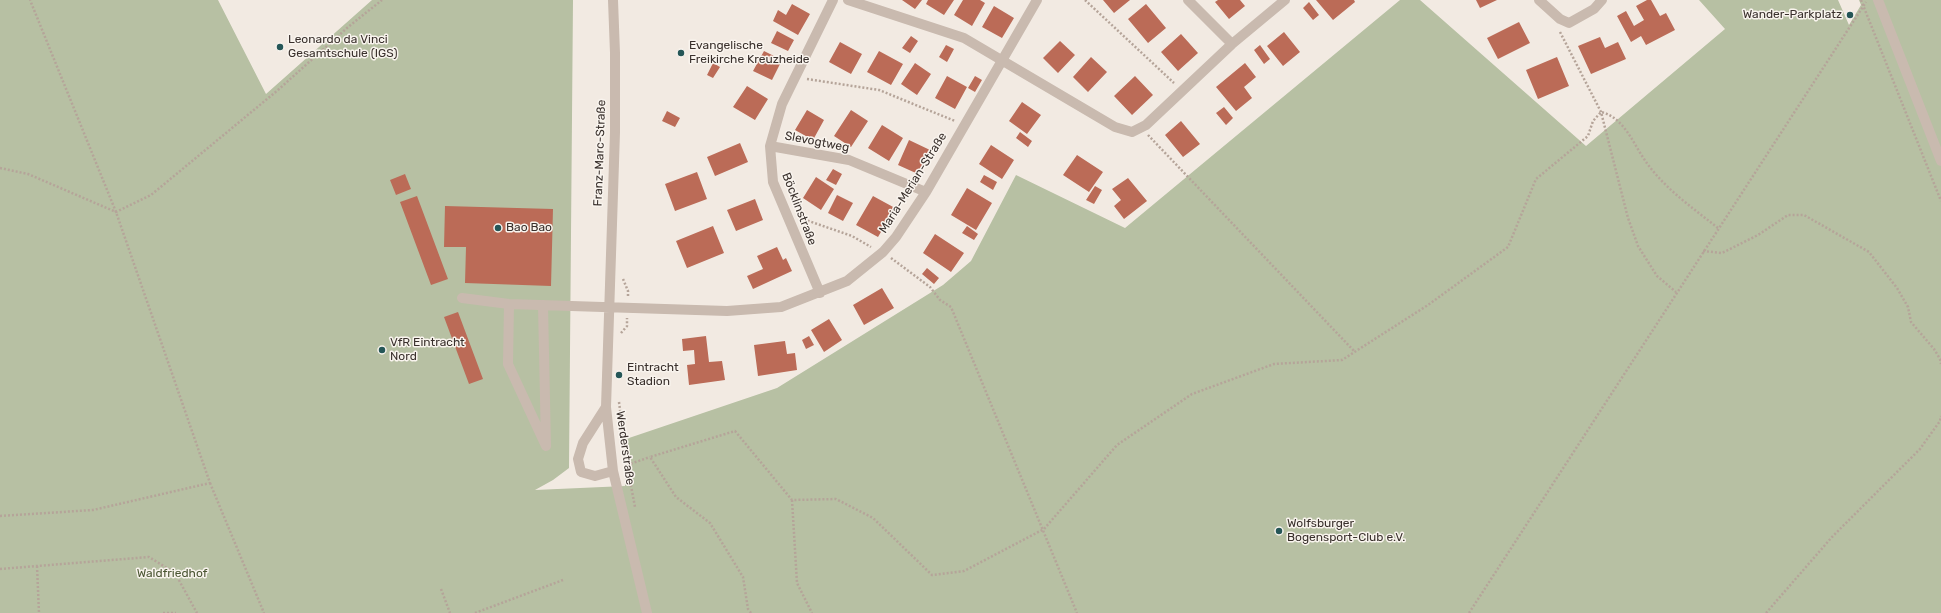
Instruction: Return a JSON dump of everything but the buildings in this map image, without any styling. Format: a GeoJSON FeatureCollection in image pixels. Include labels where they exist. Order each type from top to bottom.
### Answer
{"type":"FeatureCollection","features":[{"type":"Feature","properties":{"kind":"street","name":"Franz-Marc-Straße"},"geometry":{"type":"LineString","coordinates":[[609,306],[615,132],[616,53],[613,0]]}},
{"type":"Feature","properties":{"kind":"street","name":"Böcklinstraße"},"geometry":{"type":"LineString","coordinates":[[820,293],[773,182],[770,146],[782,104],[833,0]]}},
{"type":"Feature","properties":{"kind":"street"},"geometry":{"type":"LineString","coordinates":[[848,0],[964,38],[1002,59],[1115,127],[1132,132],[1146,125],[1232,44],[1285,0]]}},
{"type":"Feature","properties":{"kind":"street","name":"Maria-Merian-Straße"},"geometry":{"type":"LineString","coordinates":[[462,298],[509,304],[609,306],[727,311],[781,307],[820,293],[847,281],[882,252],[896,238],[926,192],[1037,0]]}},
{"type":"Feature","properties":{"kind":"street"},"geometry":{"type":"LineString","coordinates":[[1188,0],[1232,44]]}},
{"type":"Feature","properties":{"kind":"street"},"geometry":{"type":"LineString","coordinates":[[1541,1],[1553,0]]}},
{"type":"Feature","properties":{"kind":"street"},"geometry":{"type":"LineString","coordinates":[[1541,1],[1560,19],[1569,23],[1594,9],[1602,0]]}},
{"type":"Feature","properties":{"kind":"street"},"geometry":{"type":"LineString","coordinates":[[1878,0],[1941,161]]}},
{"type":"Feature","properties":{"kind":"street","name":"Slevogtweg"},"geometry":{"type":"LineString","coordinates":[[770,146],[849,160],[926,192]]}},
{"type":"Feature","properties":{"kind":"street"},"geometry":{"type":"LineString","coordinates":[[509,304],[508,364],[546,446],[543,305]]}},
{"type":"Feature","properties":{"kind":"street","name":"Werderstraße"},"geometry":{"type":"LineString","coordinates":[[609,306],[606,407],[613,471],[647,613]]}},
{"type":"Feature","properties":{"kind":"street"},"geometry":{"type":"LineString","coordinates":[[606,407],[584,443],[578,459],[581,472],[595,476],[613,471]]}},
{"type":"Feature","properties":{"kind":"path"},"geometry":{"type":"LineString","coordinates":[[30,0],[116,212],[210,483],[264,613]]}},
{"type":"Feature","properties":{"kind":"path"},"geometry":{"type":"LineString","coordinates":[[0,168],[28,174],[116,212],[151,195],[278,90],[347,28],[382,0]]}},
{"type":"Feature","properties":{"kind":"path"},"geometry":{"type":"LineString","coordinates":[[1085,0],[1183,91]]}},
{"type":"Feature","properties":{"kind":"path"},"geometry":{"type":"LineString","coordinates":[[1861,0],[1941,202]]}},
{"type":"Feature","properties":{"kind":"path"},"geometry":{"type":"LineString","coordinates":[[1469,613],[1703,250],[1864,7],[1867,0]]}},
{"type":"Feature","properties":{"kind":"path"},"geometry":{"type":"LineString","coordinates":[[1560,19],[1560,34],[1571,52],[1601,112],[1628,218],[1638,246],[1657,276],[1676,292]]}},
{"type":"Feature","properties":{"kind":"path"},"geometry":{"type":"LineString","coordinates":[[794,77],[879,90],[965,125]]}},
{"type":"Feature","properties":{"kind":"path"},"geometry":{"type":"LineString","coordinates":[[1601,112],[1611,114],[1628,132],[1649,166],[1674,193],[1718,228]]}},
{"type":"Feature","properties":{"kind":"path"},"geometry":{"type":"LineString","coordinates":[[792,500],[836,499],[873,518],[932,575],[964,571],[1044,530],[1117,446],[1192,394],[1274,364],[1342,360],[1428,305],[1508,247],[1536,178],[1588,136],[1593,120],[1601,112]]}},
{"type":"Feature","properties":{"kind":"path"},"geometry":{"type":"LineString","coordinates":[[1141,127],[1354,352]]}},
{"type":"Feature","properties":{"kind":"path"},"geometry":{"type":"LineString","coordinates":[[785,211],[852,236],[882,252],[930,287],[940,300],[951,307],[1077,613]]}},
{"type":"Feature","properties":{"kind":"path"},"geometry":{"type":"LineString","coordinates":[[1703,250],[1722,253],[1758,235],[1788,215],[1804,215],[1870,252],[1897,288],[1908,306],[1911,322],[1934,349],[1940,359],[1941,364]]}},
{"type":"Feature","properties":{"kind":"path"},"geometry":{"type":"LineString","coordinates":[[620,336],[623,329],[627,326],[628,307]]}},
{"type":"Feature","properties":{"kind":"path"},"geometry":{"type":"LineString","coordinates":[[619,399],[627,465],[636,511]]}},
{"type":"Feature","properties":{"kind":"path"},"geometry":{"type":"LineString","coordinates":[[1766,613],[1832,537],[1920,449],[1940,421],[1941,416]]}},
{"type":"Feature","properties":{"kind":"path"},"geometry":{"type":"LineString","coordinates":[[627,465],[735,431],[792,500],[797,584],[812,613]]}},
{"type":"Feature","properties":{"kind":"path"},"geometry":{"type":"LineString","coordinates":[[650,457],[676,498],[710,523],[743,578],[748,609],[751,613]]}},
{"type":"Feature","properties":{"kind":"path"},"geometry":{"type":"LineString","coordinates":[[0,516],[93,510],[210,483]]}},
{"type":"Feature","properties":{"kind":"path"},"geometry":{"type":"LineString","coordinates":[[0,569],[149,557],[175,573],[197,613]]}},
{"type":"Feature","properties":{"kind":"path"},"geometry":{"type":"LineString","coordinates":[[37,566],[39,613]]}},
{"type":"Feature","properties":{"kind":"path"},"geometry":{"type":"LineString","coordinates":[[475,613],[563,580]]}},
{"type":"Feature","properties":{"kind":"path"},"geometry":{"type":"LineString","coordinates":[[441,589],[450,613]]}},
{"type":"Feature","properties":{"kind":"path"},"geometry":{"type":"LineString","coordinates":[[163,613],[176,613]]}},
{"type":"Feature","properties":{"kind":"green space","name":"Waldfriedhof"},"geometry":{"type":"Polygon","coordinates":[[[0,0],[218,0],[266,94],[372,0],[573,0],[569,468],[553,480],[535,490],[625,486],[626,439],[777,388],[943,285],[971,261],[1016,175],[1125,228],[1400,0],[1420,0],[1586,146],[1725,29],[1699,0],[1838,0],[1849,25],[1861,5],[1859,0],[1941,0],[1941,613],[0,613],[0,0]]]}},
{"type":"Feature","properties":{"kind":"place","name":"Wander-Parkplatz"},"geometry":{"type":"Point","coordinates":[1850,15]}},
{"type":"Feature","properties":{"kind":"place","name":"Leonardo da Vinci Gesamtschule (IGS)"},"geometry":{"type":"Point","coordinates":[280,47]}},
{"type":"Feature","properties":{"kind":"place","name":"Evangelische Freikirche Kreuzheide"},"geometry":{"type":"Point","coordinates":[681,53]}},
{"type":"Feature","properties":{"kind":"place","name":"Bao Bao"},"geometry":{"type":"Point","coordinates":[498,228]}},
{"type":"Feature","properties":{"kind":"place","name":"VfR Eintracht Nord"},"geometry":{"type":"Point","coordinates":[382,350]}},
{"type":"Feature","properties":{"kind":"place","name":"Eintracht Stadion"},"geometry":{"type":"Point","coordinates":[619,375]}},
{"type":"Feature","properties":{"kind":"place","name":"Wolfsburger Bogensport-Club e.V."},"geometry":{"type":"Point","coordinates":[1279,531]}}]}
